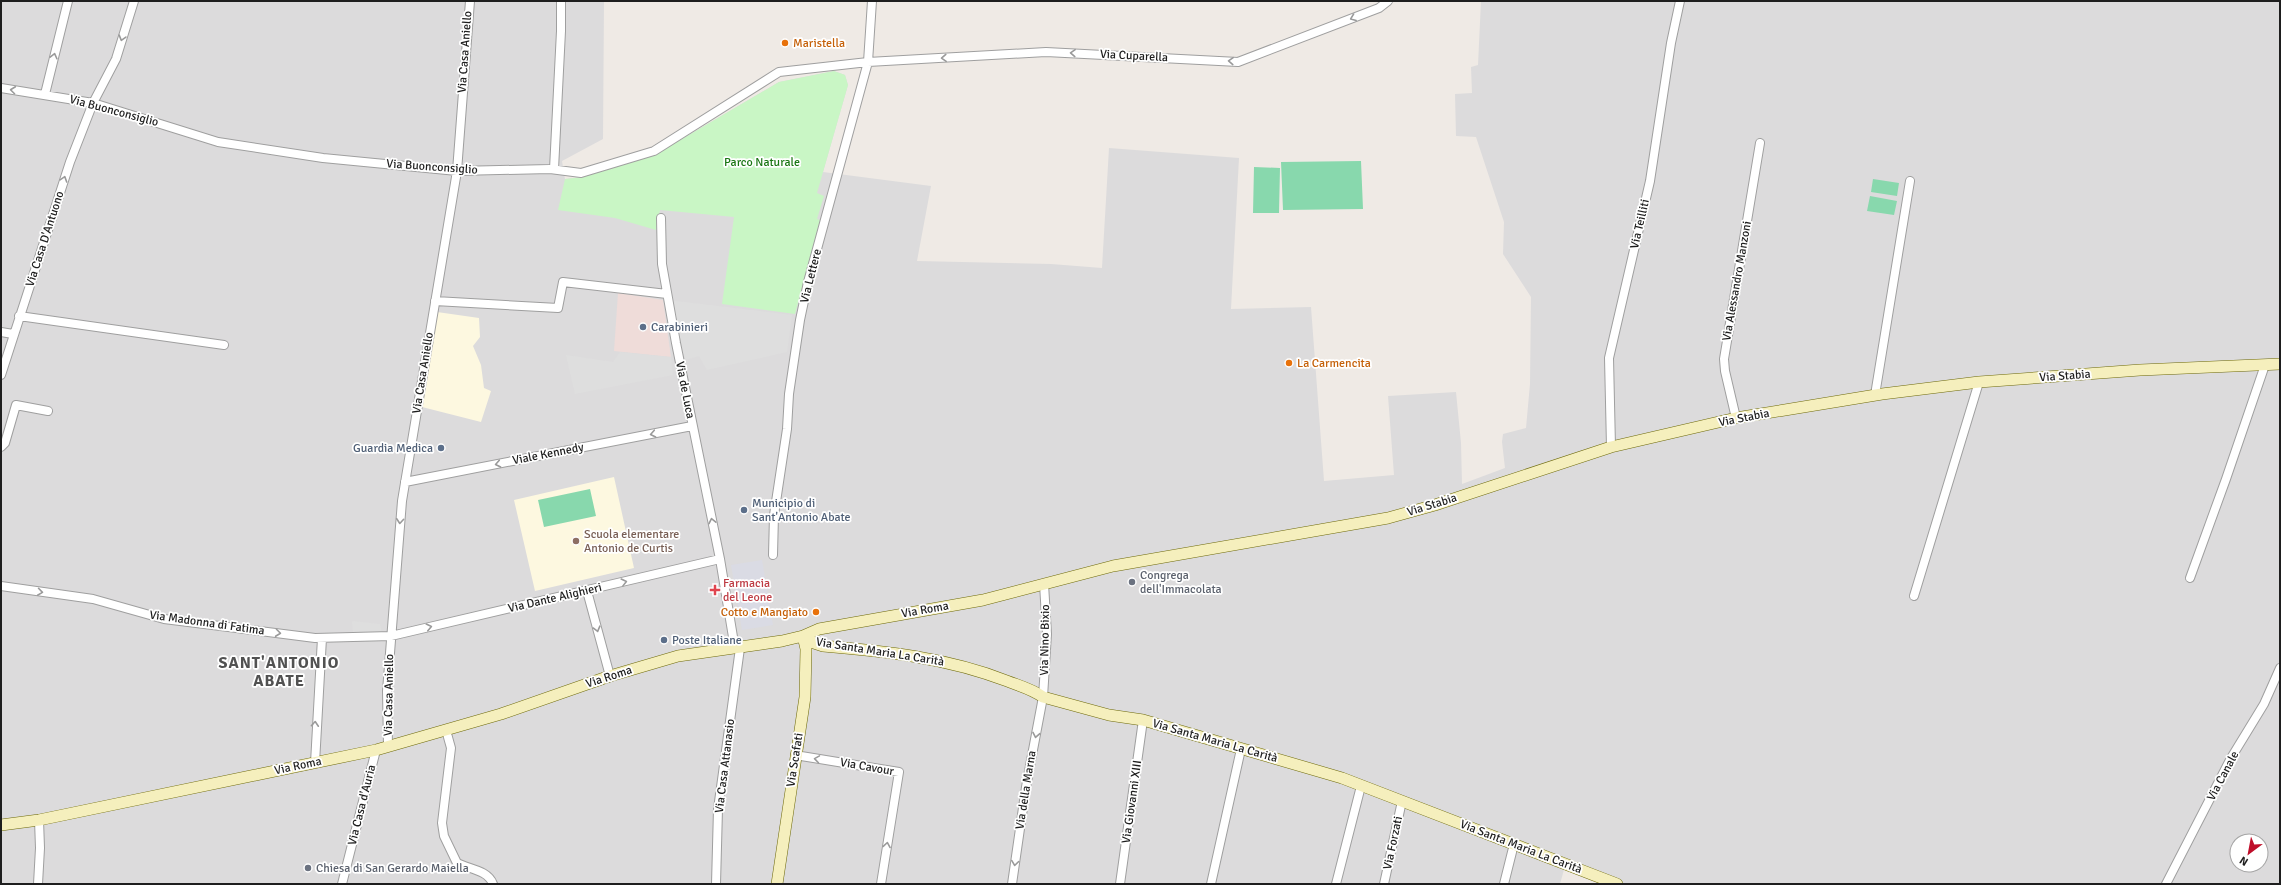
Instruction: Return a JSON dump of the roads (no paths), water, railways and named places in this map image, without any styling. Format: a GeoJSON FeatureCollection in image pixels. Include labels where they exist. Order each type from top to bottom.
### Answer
{"type":"FeatureCollection","features":[{"type":"Feature","properties":{"kind":"main road","name":"Via Stabia"},"geometry":{"type":"LineString","coordinates":[[1221,546],[1388,518],[1435,505],[1611,447],[1736,418],[1875,395],[1979,382],[2140,370],[2280,364]]}},
{"type":"Feature","properties":{"kind":"main road","name":"Via Roma"},"geometry":{"type":"LineString","coordinates":[[1,825],[39,820],[376,750],[501,714],[610,676],[678,656],[740,648],[803,636],[819,629],[983,600],[1113,566],[1221,546]]}},
{"type":"Feature","properties":{"kind":"main road","name":"Via Santa Maria La Carità"},"geometry":{"type":"LineString","coordinates":[[803,636],[814,643],[823,646],[920,657],[986,673],[1036,692],[1044,697],[1109,715],[1143,720],[1241,749],[1361,786],[1617,884]]}},
{"type":"Feature","properties":{"kind":"main road","name":"Via Scafati"},"geometry":{"type":"LineString","coordinates":[[777,884],[795,755],[805,697],[806,648],[803,636]]}},
{"type":"Feature","properties":{"kind":"street"},"geometry":{"type":"LineString","coordinates":[[45,94],[68,1]]}},
{"type":"Feature","properties":{"kind":"street","name":"Via Casa D'Antuono"},"geometry":{"type":"LineString","coordinates":[[1,376],[13,334],[28,293],[70,162],[92,103],[116,59],[134,1]]}},
{"type":"Feature","properties":{"kind":"street","name":"Via Casa Aniello"},"geometry":{"type":"LineString","coordinates":[[388,746],[387,691],[405,482],[457,171],[470,1]]}},
{"type":"Feature","properties":{"kind":"street"},"geometry":{"type":"LineString","coordinates":[[554,169],[562,31],[561,1]]}},
{"type":"Feature","properties":{"kind":"street","name":"Via Lettere"},"geometry":{"type":"LineString","coordinates":[[773,555],[774,515],[787,429],[789,394],[800,320],[808,282],[868,62],[872,1]]}},
{"type":"Feature","properties":{"kind":"street","name":"Via Cuparella"},"geometry":{"type":"LineString","coordinates":[[868,62],[1046,52],[1238,62],[1379,8],[1388,1]]}},
{"type":"Feature","properties":{"kind":"street","name":"Via Teilliti"},"geometry":{"type":"LineString","coordinates":[[1611,447],[1609,358],[1650,181],[1680,1]]}},
{"type":"Feature","properties":{"kind":"street","name":"Via Buonconsiglio"},"geometry":{"type":"LineString","coordinates":[[1,88],[45,94],[92,103],[218,142],[323,158],[457,171],[554,169],[581,173],[654,151],[779,72],[868,62]]}},
{"type":"Feature","properties":{"kind":"street","name":"Via Alessandro Manzoni"},"geometry":{"type":"LineString","coordinates":[[1736,418],[1725,371],[1724,359],[1760,143]]}},
{"type":"Feature","properties":{"kind":"street"},"geometry":{"type":"LineString","coordinates":[[1875,395],[1910,181]]}},
{"type":"Feature","properties":{"kind":"street","name":"Via de Luca"},"geometry":{"type":"LineString","coordinates":[[661,218],[662,264],[667,294],[692,426],[720,559],[733,637],[740,648]]}},
{"type":"Feature","properties":{"kind":"street"},"geometry":{"type":"LineString","coordinates":[[435,301],[558,308],[563,282],[667,294]]}},
{"type":"Feature","properties":{"kind":"street"},"geometry":{"type":"LineString","coordinates":[[19,316],[224,345]]}},
{"type":"Feature","properties":{"kind":"street"},"geometry":{"type":"LineString","coordinates":[[1,332],[13,334]]}},
{"type":"Feature","properties":{"kind":"street"},"geometry":{"type":"LineString","coordinates":[[2190,578],[2265,365]]}},
{"type":"Feature","properties":{"kind":"street"},"geometry":{"type":"LineString","coordinates":[[1914,596],[1979,382]]}},
{"type":"Feature","properties":{"kind":"street"},"geometry":{"type":"LineString","coordinates":[[1,447],[6,443],[16,405],[48,411]]}},
{"type":"Feature","properties":{"kind":"street","name":"Viale Kennedy"},"geometry":{"type":"LineString","coordinates":[[405,482],[692,426]]}},
{"type":"Feature","properties":{"kind":"street","name":"Via Dante Alighieri"},"geometry":{"type":"LineString","coordinates":[[391,636],[720,559]]}},
{"type":"Feature","properties":{"kind":"street","name":"Via Nino Bixio"},"geometry":{"type":"LineString","coordinates":[[1044,584],[1047,634],[1044,697]]}},
{"type":"Feature","properties":{"kind":"street","name":"Via Madonna di Fatima"},"geometry":{"type":"LineString","coordinates":[[1,586],[93,599],[164,619],[322,638],[391,636]]}},
{"type":"Feature","properties":{"kind":"street"},"geometry":{"type":"LineString","coordinates":[[588,591],[610,676]]}},
{"type":"Feature","properties":{"kind":"street"},"geometry":{"type":"LineString","coordinates":[[314,763],[322,638]]}},
{"type":"Feature","properties":{"kind":"street","name":"Via Casa Attanasio"},"geometry":{"type":"LineString","coordinates":[[716,884],[718,809],[740,648]]}},
{"type":"Feature","properties":{"kind":"street","name":"Via Canale"},"geometry":{"type":"LineString","coordinates":[[2166,884],[2231,758],[2264,704],[2280,668]]}},
{"type":"Feature","properties":{"kind":"street","name":"Via della Marna"},"geometry":{"type":"LineString","coordinates":[[1012,884],[1026,787],[1044,697]]}},
{"type":"Feature","properties":{"kind":"street","name":"Via Giovanni XIII"},"geometry":{"type":"LineString","coordinates":[[1120,884],[1143,720]]}},
{"type":"Feature","properties":{"kind":"street"},"geometry":{"type":"LineString","coordinates":[[446,730],[451,748],[443,814],[444,836],[457,863],[482,872],[491,879],[493,884]]}},
{"type":"Feature","properties":{"kind":"street"},"geometry":{"type":"LineString","coordinates":[[1211,884],[1241,749]]}},
{"type":"Feature","properties":{"kind":"street","name":"Via Casa d'Auria"},"geometry":{"type":"LineString","coordinates":[[342,884],[376,750]]}},
{"type":"Feature","properties":{"kind":"street","name":"Via Cavour"},"geometry":{"type":"LineString","coordinates":[[795,755],[899,772],[882,884]]}},
{"type":"Feature","properties":{"kind":"street"},"geometry":{"type":"LineString","coordinates":[[1336,884],[1361,786]]}},
{"type":"Feature","properties":{"kind":"street","name":"Via Forzati"},"geometry":{"type":"LineString","coordinates":[[1384,884],[1402,801]]}},
{"type":"Feature","properties":{"kind":"street"},"geometry":{"type":"LineString","coordinates":[[38,884],[40,848],[39,820]]}},
{"type":"Feature","properties":{"kind":"street"},"geometry":{"type":"LineString","coordinates":[[1504,884],[1514,844]]}},
{"type":"Feature","properties":{"kind":"place","name":"Maristella"},"geometry":{"type":"Point","coordinates":[785,43]}},
{"type":"Feature","properties":{"kind":"place","name":"Carabinieri"},"geometry":{"type":"Point","coordinates":[643,327]}},
{"type":"Feature","properties":{"kind":"place","name":"La Carmencita"},"geometry":{"type":"Point","coordinates":[1289,363]}},
{"type":"Feature","properties":{"kind":"place","name":"Guardia Medica"},"geometry":{"type":"Point","coordinates":[441,448]}},
{"type":"Feature","properties":{"kind":"place","name":"Municipio di Sant'Antonio Abate"},"geometry":{"type":"Point","coordinates":[744,510]}},
{"type":"Feature","properties":{"kind":"place","name":"Scuola elementare Antonio de Curtis"},"geometry":{"type":"Point","coordinates":[576,541]}},
{"type":"Feature","properties":{"kind":"place","name":"Congrega dell'Immacolata"},"geometry":{"type":"Point","coordinates":[1132,582]}},
{"type":"Feature","properties":{"kind":"place","name":"Farmacia del Leone"},"geometry":{"type":"Point","coordinates":[715,590]}},
{"type":"Feature","properties":{"kind":"place","name":"Cotto e Mangiato"},"geometry":{"type":"Point","coordinates":[816,612]}},
{"type":"Feature","properties":{"kind":"place","name":"Poste Italiane"},"geometry":{"type":"Point","coordinates":[664,640]}},
{"type":"Feature","properties":{"kind":"place","name":"Chiesa di San Gerardo Maiella"},"geometry":{"type":"Point","coordinates":[308,868]}},
{"type":"Feature","properties":{"kind":"district","name":"SANT'ANTONIO ABATE"},"geometry":{"type":"Point","coordinates":[279,672]}},
{"type":"Feature","properties":{"kind":"park label","name":"Parco Naturale"},"geometry":{"type":"Point","coordinates":[762,162]}}]}
